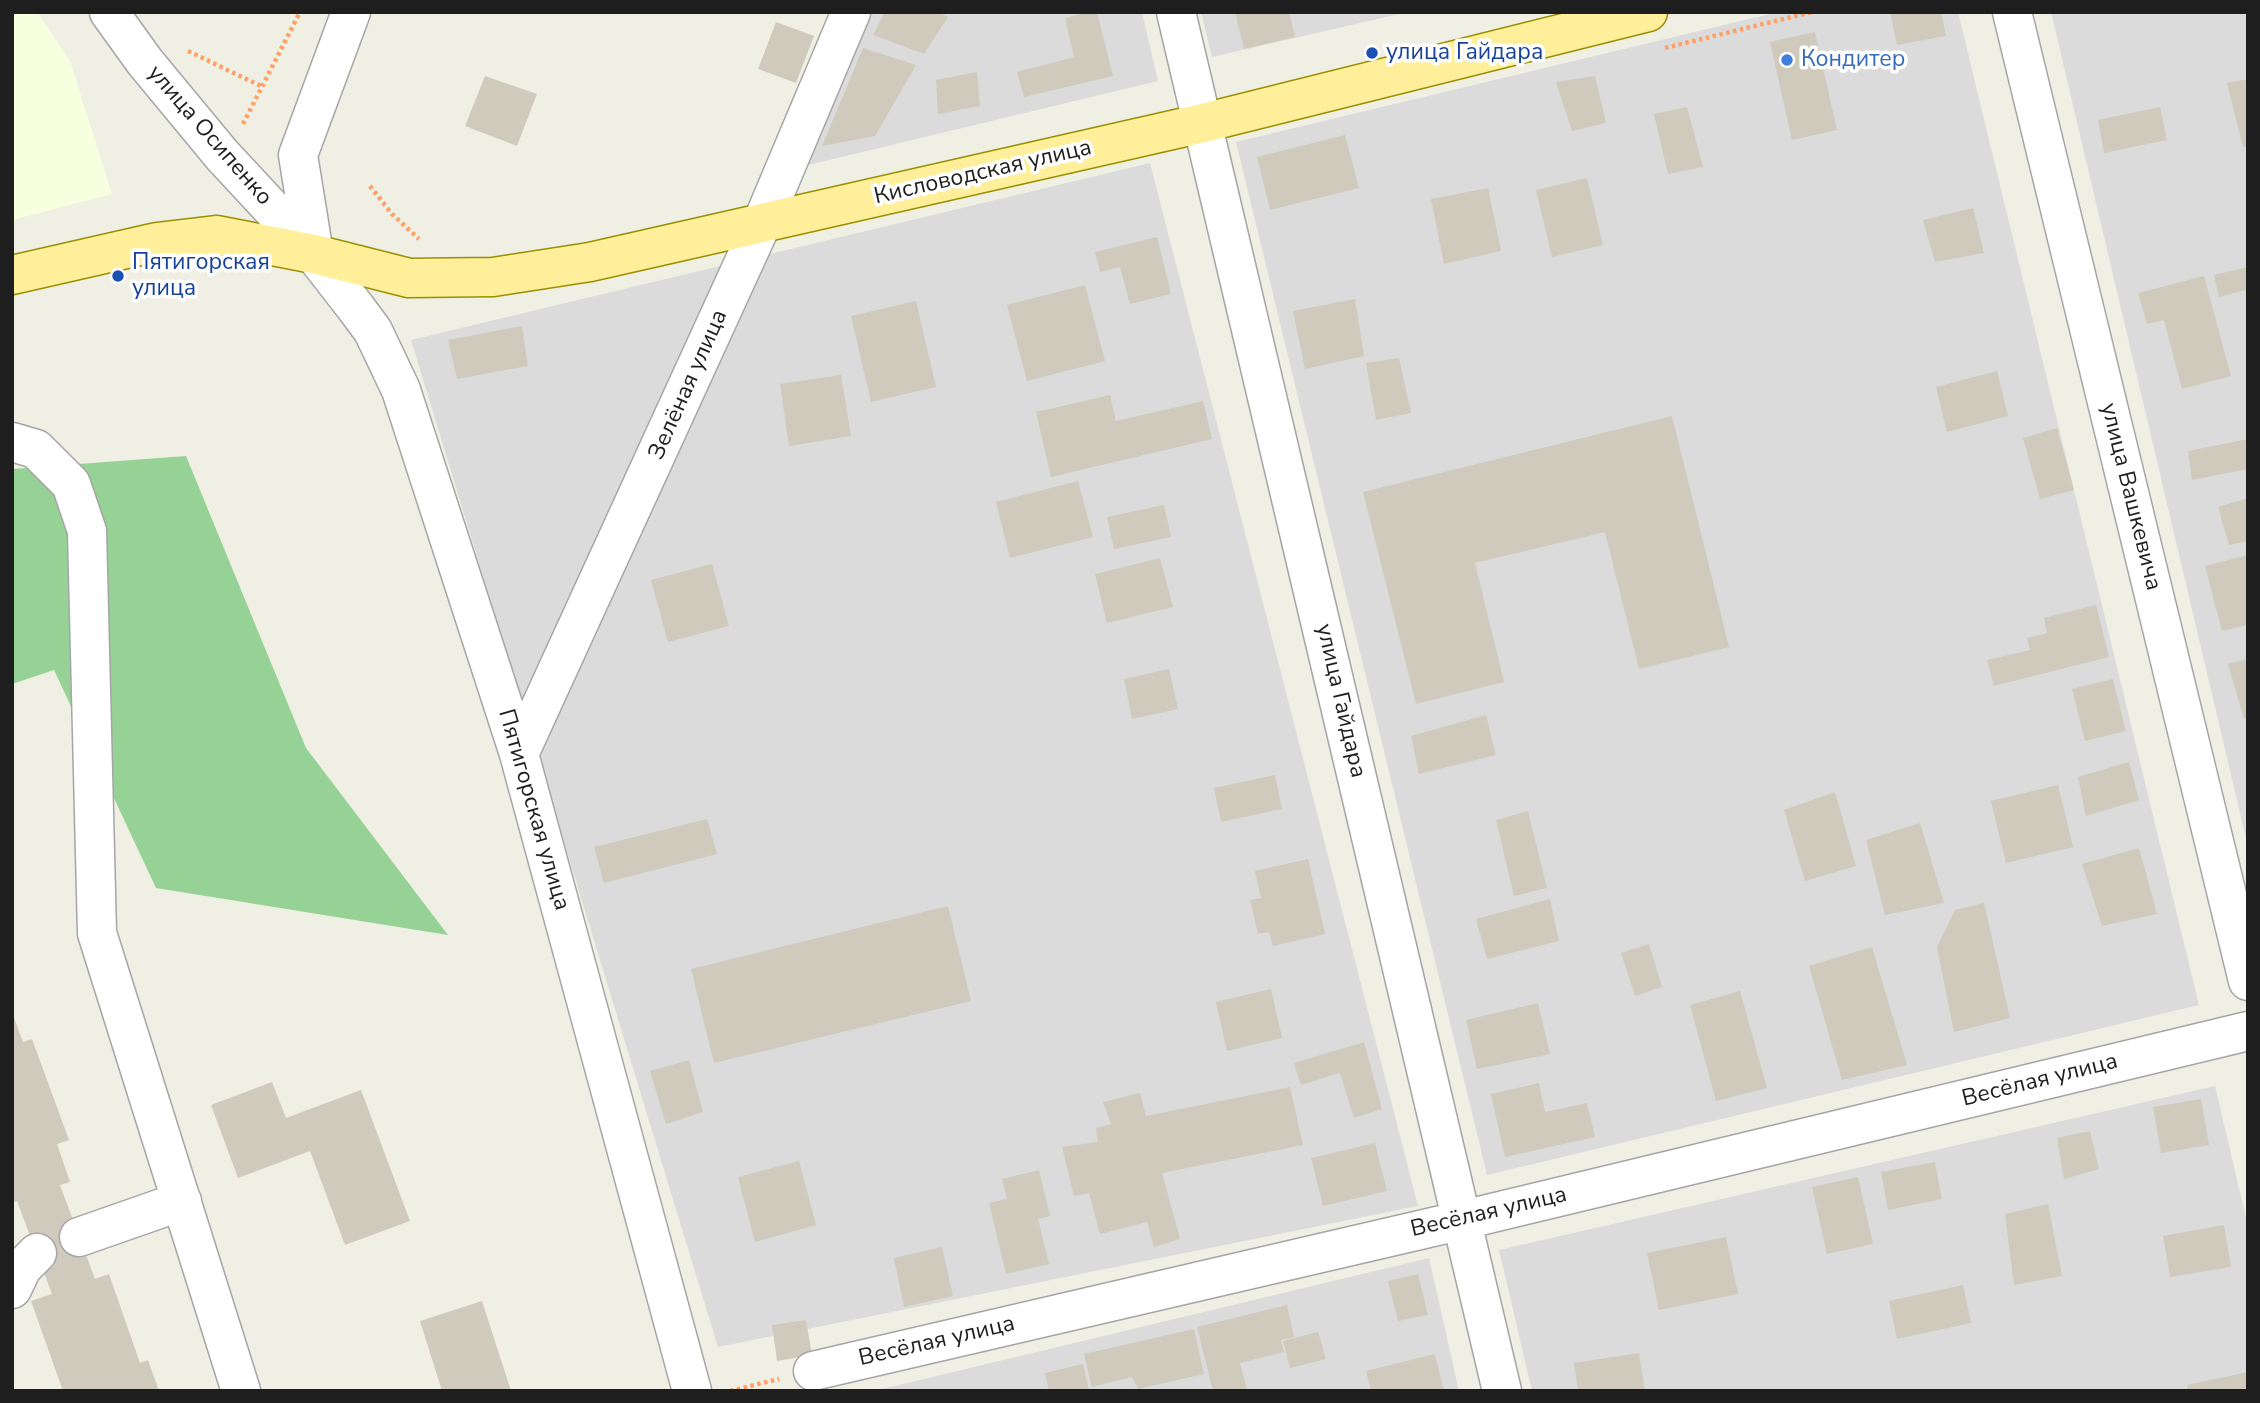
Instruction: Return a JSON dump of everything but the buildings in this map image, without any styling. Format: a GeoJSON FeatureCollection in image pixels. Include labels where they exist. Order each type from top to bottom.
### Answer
{"type":"FeatureCollection","features":[{"type":"Feature","properties":{"kind":"main road","name":"Кисловодская улица"},"geometry":{"type":"LineString","coordinates":[[12,275],[157,242],[216,235],[314,254],[409,278],[494,277],[590,262],[1203,123],[1648,12]]}},
{"type":"Feature","properties":{"kind":"street","name":"улица Осипенко"},"geometry":{"type":"LineString","coordinates":[[109,12],[145,62],[222,155],[314,254]]}},
{"type":"Feature","properties":{"kind":"street"},"geometry":{"type":"LineString","coordinates":[[314,254],[298,155],[351,12]]}},
{"type":"Feature","properties":{"kind":"street","name":"Зелёная улица"},"geometry":{"type":"LineString","coordinates":[[519,754],[762,223],[851,12]]}},
{"type":"Feature","properties":{"kind":"street","name":"улица Гайдара"},"geometry":{"type":"LineString","coordinates":[[1177,12],[1502,1391]]}},
{"type":"Feature","properties":{"kind":"street","name":"улица Вашкевича"},"geometry":{"type":"LineString","coordinates":[[2012,12],[2248,981]]}},
{"type":"Feature","properties":{"kind":"street","name":"Пятигорская улица"},"geometry":{"type":"LineString","coordinates":[[314,254],[373,331],[401,390],[519,754],[692,1391]]}},
{"type":"Feature","properties":{"kind":"street"},"geometry":{"type":"LineString","coordinates":[[12,442],[36,449],[71,484],[87,531],[97,933],[241,1391]]}},
{"type":"Feature","properties":{"kind":"street","name":"Весёлая улица"},"geometry":{"type":"LineString","coordinates":[[813,1371],[1463,1220],[2248,1031]]}},
{"type":"Feature","properties":{"kind":"street"},"geometry":{"type":"LineString","coordinates":[[79,1237],[182,1201]]}},
{"type":"Feature","properties":{"kind":"street"},"geometry":{"type":"LineString","coordinates":[[12,1289],[22,1268],[37,1253]]}},
{"type":"Feature","properties":{"kind":"path"},"geometry":{"type":"LineString","coordinates":[[240,129],[300,12]]}},
{"type":"Feature","properties":{"kind":"path"},"geometry":{"type":"LineString","coordinates":[[179,47],[263,87]]}},
{"type":"Feature","properties":{"kind":"path"},"geometry":{"type":"LineString","coordinates":[[729,1391],[813,1371]]}},
{"type":"Feature","properties":{"kind":"shaded area"},"geometry":{"type":"Polygon","coordinates":[[[12,12],[37,12],[70,61],[112,194],[12,220],[12,12]]]}},
{"type":"Feature","properties":{"kind":"shaded area"},"geometry":{"type":"Polygon","coordinates":[[[870,12],[1142,12],[1158,81],[800,167],[870,12]]]}},
{"type":"Feature","properties":{"kind":"shaded area"},"geometry":{"type":"Polygon","coordinates":[[[1201,12],[1408,12],[1212,57],[1201,12]]]}},
{"type":"Feature","properties":{"kind":"shaded area"},"geometry":{"type":"Polygon","coordinates":[[[1778,12],[1958,12],[2199,1005],[1487,1175],[1236,142],[1778,12]]]}},
{"type":"Feature","properties":{"kind":"shaded area"},"geometry":{"type":"Polygon","coordinates":[[[2051,12],[2248,12],[2248,847],[2051,12]]]}},
{"type":"Feature","properties":{"kind":"shaded area"},"geometry":{"type":"Polygon","coordinates":[[[1150,163],[1418,1206],[718,1347],[411,340],[1150,163]]]}},
{"type":"Feature","properties":{"kind":"shaded area"},"geometry":{"type":"Polygon","coordinates":[[[2215,1086],[2248,1226],[2248,1391],[1532,1391],[1499,1250],[2215,1086]]]}},
{"type":"Feature","properties":{"kind":"shaded area"},"geometry":{"type":"Polygon","coordinates":[[[1429,1258],[1459,1391],[874,1391],[1429,1258]]]}},
{"type":"Feature","properties":{"kind":"green space"},"geometry":{"type":"Polygon","coordinates":[[[186,456],[306,748],[448,935],[156,888],[54,670],[12,684],[12,469],[186,456]]]}},
{"type":"Feature","properties":{"kind":"place","name":"улица Гайдара"},"geometry":{"type":"Point","coordinates":[1372,53]}},
{"type":"Feature","properties":{"kind":"place","name":"Кондитер"},"geometry":{"type":"Point","coordinates":[1787,60]}},
{"type":"Feature","properties":{"kind":"place","name":"Пятигорская улица"},"geometry":{"type":"Point","coordinates":[118,276]}}]}
